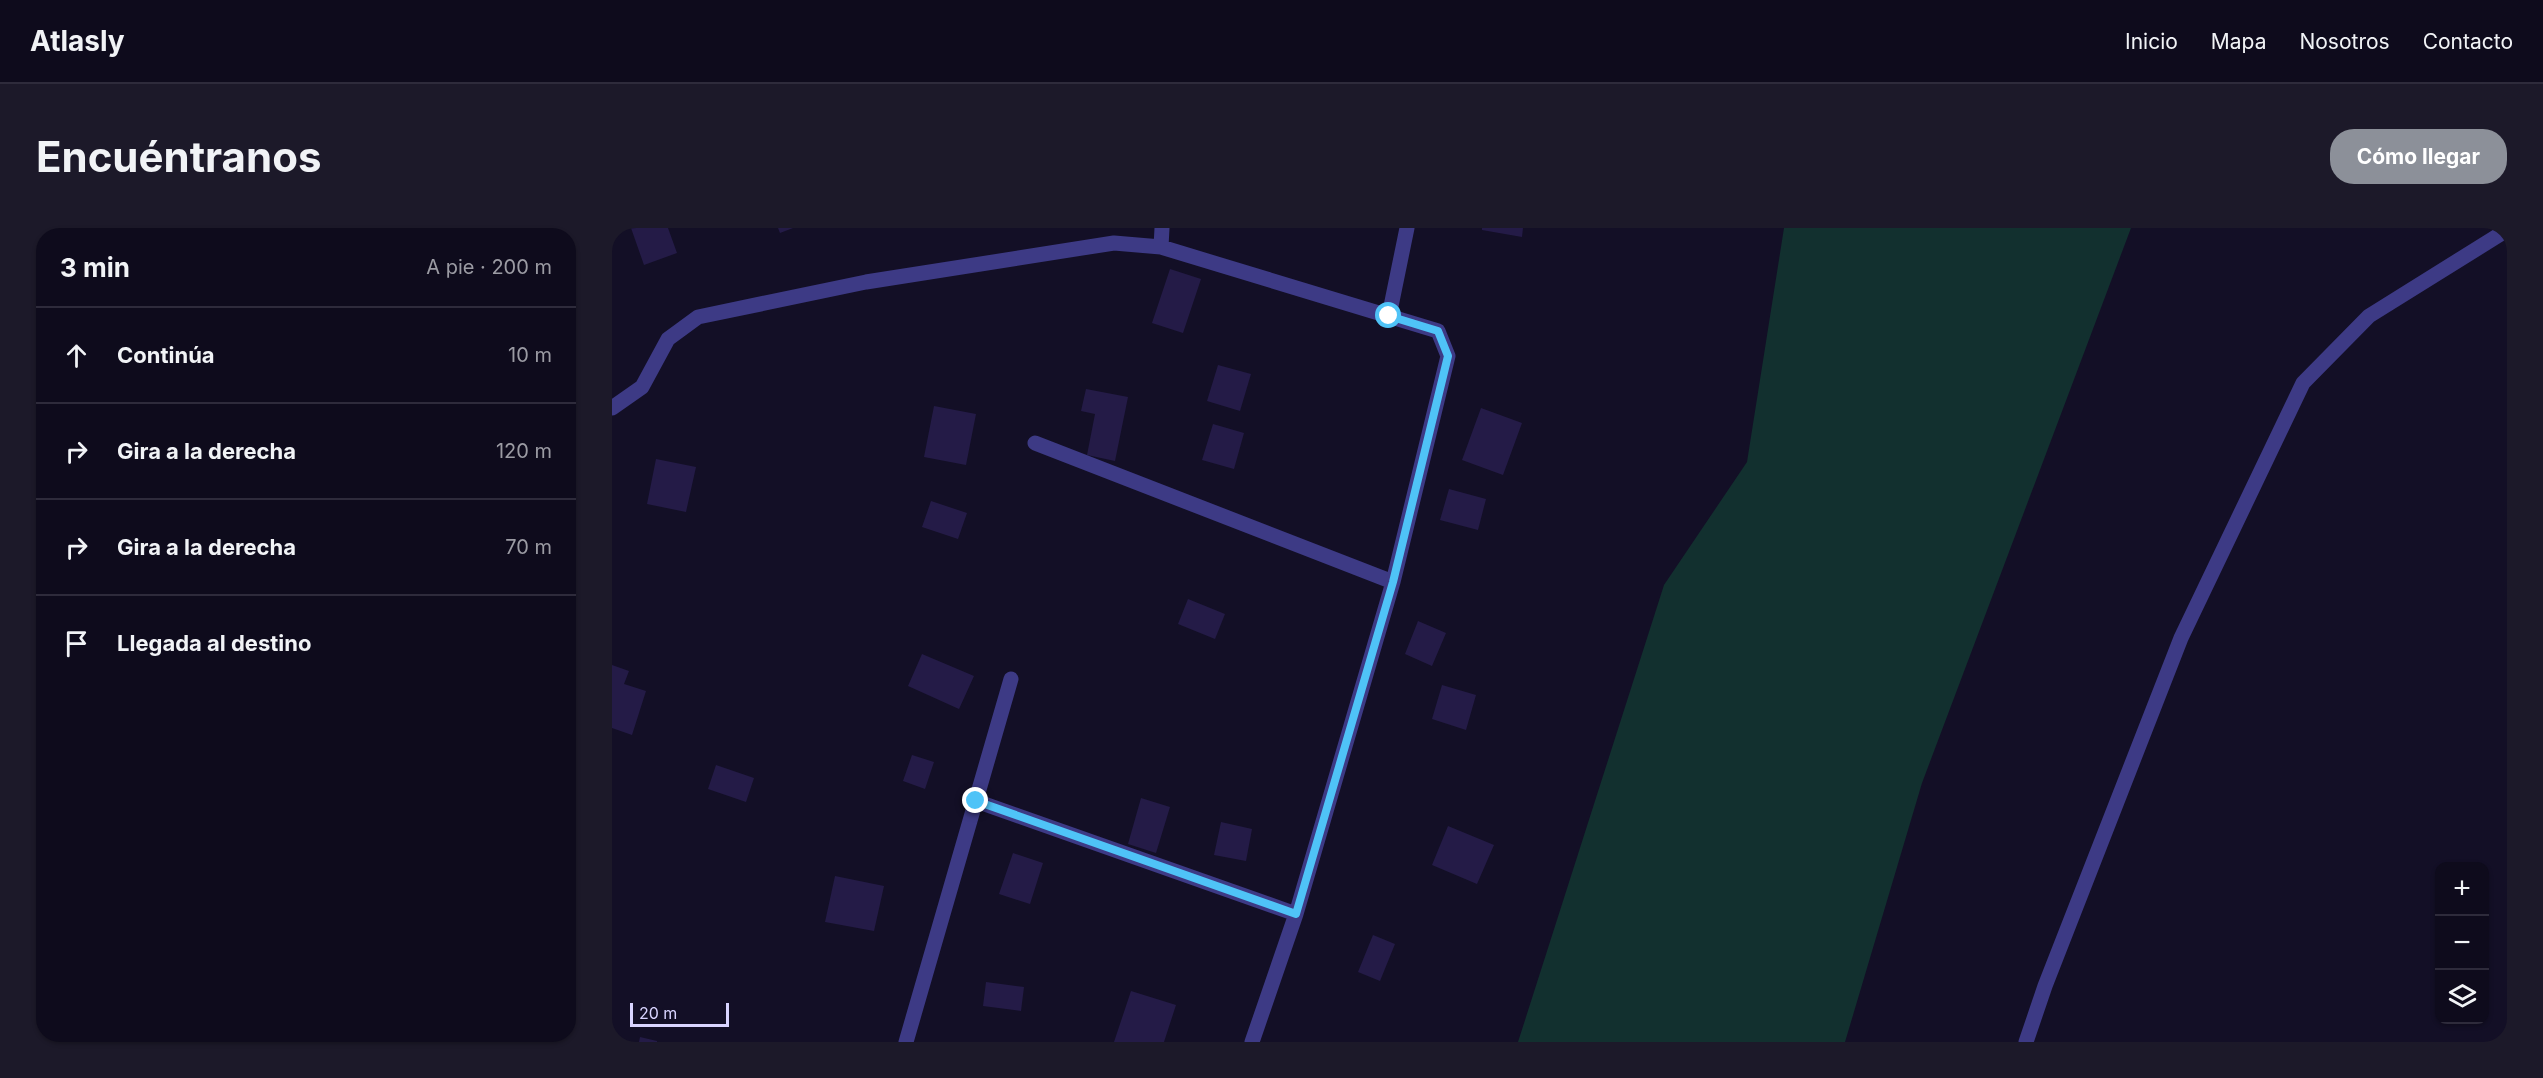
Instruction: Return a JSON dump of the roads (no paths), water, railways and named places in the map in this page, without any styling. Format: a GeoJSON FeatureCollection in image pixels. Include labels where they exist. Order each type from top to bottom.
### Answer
{"type":"FeatureCollection","features":[{"type":"Feature","properties":{"kind":"street"},"geometry":{"type":"LineString","coordinates":[[1161,247],[1162,228]]}},
{"type":"Feature","properties":{"kind":"street"},"geometry":{"type":"LineString","coordinates":[[1389,316],[1407,228]]}},
{"type":"Feature","properties":{"kind":"street"},"geometry":{"type":"LineString","coordinates":[[2026,1042],[2045,986],[2181,638],[2303,383],[2369,316],[2507,230]]}},
{"type":"Feature","properties":{"kind":"street"},"geometry":{"type":"LineString","coordinates":[[612,408],[642,387],[668,339],[698,317],[866,282],[1114,243],[1161,247],[1438,331],[1448,356],[1393,582],[1296,914],[1252,1042]]}},
{"type":"Feature","properties":{"kind":"street"},"geometry":{"type":"LineString","coordinates":[[1035,442],[1393,582]]}},
{"type":"Feature","properties":{"kind":"street"},"geometry":{"type":"LineString","coordinates":[[906,1042],[1011,679]]}},
{"type":"Feature","properties":{"kind":"street"},"geometry":{"type":"LineString","coordinates":[[976,801],[1296,914]]}}]}
